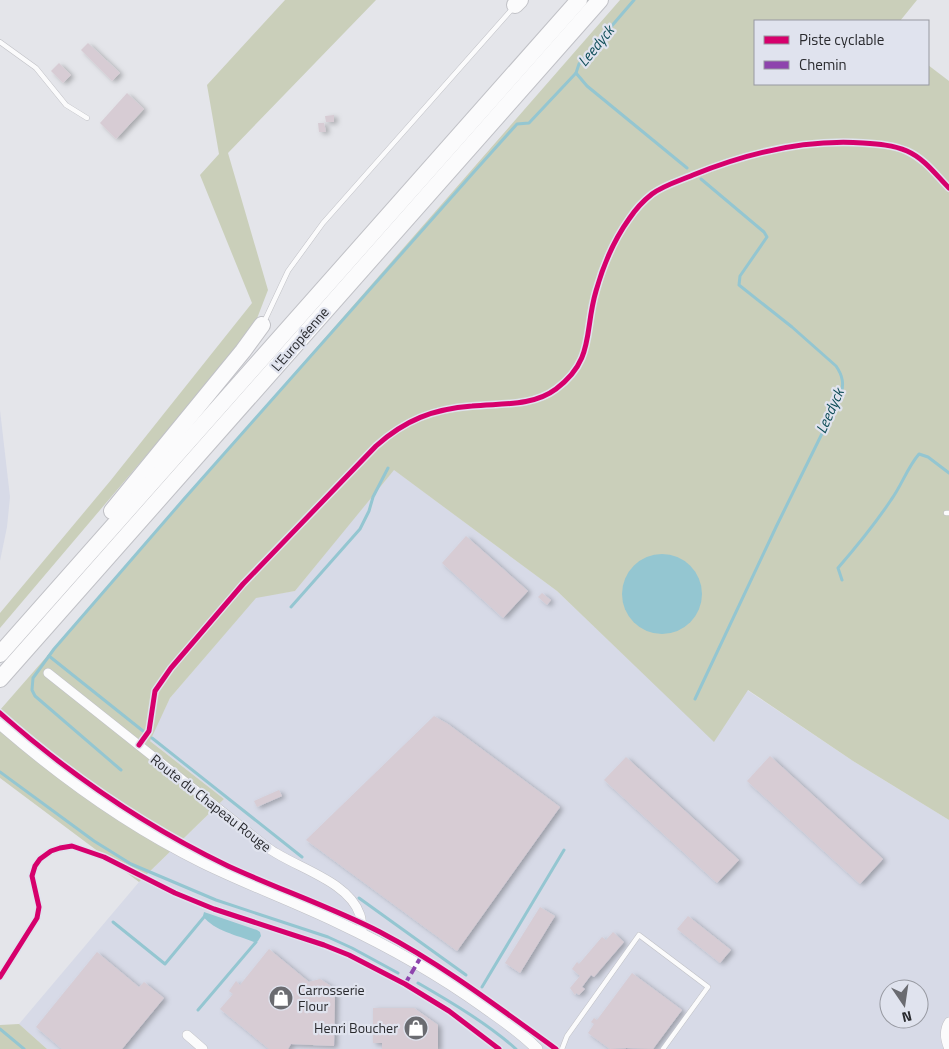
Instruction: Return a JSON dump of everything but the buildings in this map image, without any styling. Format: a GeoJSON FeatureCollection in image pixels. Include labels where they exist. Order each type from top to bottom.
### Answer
{"type":"FeatureCollection","features":[{"type":"Feature","properties":{"kind":"highway","name":"L'Européenne"},"geometry":{"type":"LineString","coordinates":[[0,654],[579,0]]}},
{"type":"Feature","properties":{"kind":"highway","name":"L'Européenne"},"geometry":{"type":"LineString","coordinates":[[0,678],[600,0]]}},
{"type":"Feature","properties":{"kind":"highway"},"geometry":{"type":"LineString","coordinates":[[0,646],[152,463],[262,325]]}},
{"type":"Feature","properties":{"kind":"street","name":"Route du Chapeau Rouge"},"geometry":{"type":"LineString","coordinates":[[48,673],[268,848],[288,861],[332,882],[342,889],[360,914],[362,934]]}},
{"type":"Feature","properties":{"kind":"street"},"geometry":{"type":"LineString","coordinates":[[1,725],[65,777],[162,840],[228,875],[318,913],[408,958],[449,983],[514,1029],[537,1049]]}},
{"type":"Feature","properties":{"kind":"street"},"geometry":{"type":"LineString","coordinates":[[949,1022],[945,1034],[949,1049]]}},
{"type":"Feature","properties":{"kind":"street"},"geometry":{"type":"LineString","coordinates":[[514,1029],[530,1049]]}},
{"type":"Feature","properties":{"kind":"street"},"geometry":{"type":"LineString","coordinates":[[187,1035],[203,1049]]}},
{"type":"Feature","properties":{"kind":"lane"},"geometry":{"type":"LineString","coordinates":[[262,325],[288,271],[323,223],[517,2]]}},
{"type":"Feature","properties":{"kind":"lane"},"geometry":{"type":"LineString","coordinates":[[0,42],[36,68],[66,105],[87,118]]}},
{"type":"Feature","properties":{"kind":"lane"},"geometry":{"type":"LineString","coordinates":[[562,1049],[567,1036],[639,935],[708,987],[663,1049]]}},
{"type":"Feature","properties":{"kind":"shaded area"},"geometry":{"type":"Polygon","coordinates":[[[0,410],[10,497],[7,527],[0,561],[0,410]]]}},
{"type":"Feature","properties":{"kind":"shaded area"},"geometry":{"type":"Polygon","coordinates":[[[393,469],[557,591],[714,741],[747,690],[853,761],[949,820],[949,1049],[47,1049],[19,1024],[139,882],[224,799],[149,740],[170,698],[256,597],[295,591],[393,469]]]}},
{"type":"Feature","properties":{"kind":"green space"},"geometry":{"type":"Polygon","coordinates":[[[285,0],[376,0],[228,153],[268,290],[256,321],[234,352],[0,628],[0,613],[111,480],[252,303],[200,175],[219,154],[207,85],[285,0]]]}},
{"type":"Feature","properties":{"kind":"green space"},"geometry":{"type":"Polygon","coordinates":[[[620,0],[917,0],[901,20],[754,20],[754,85],[929,85],[929,66],[949,81],[949,820],[853,761],[748,690],[714,742],[557,591],[394,470],[295,591],[256,598],[170,698],[150,741],[224,799],[139,882],[0,778],[0,710],[620,0]]]}},
{"type":"Feature","properties":{"kind":"green space"},"geometry":{"type":"Polygon","coordinates":[[[19,1024],[47,1049],[0,1049],[0,1025],[19,1024]]]}},
{"type":"Feature","properties":{"kind":"water"},"geometry":{"type":"Polygon","coordinates":[[[662,554],[677,557],[690,566],[699,579],[702,594],[699,609],[690,622],[677,631],[662,634],[647,631],[634,622],[625,609],[622,594],[625,579],[634,566],[647,557],[662,554]]]}},
{"type":"Feature","properties":{"kind":"water"},"geometry":{"type":"Polygon","coordinates":[[[204,912],[257,930],[261,936],[258,941],[254,942],[226,932],[208,921],[203,916],[204,912]]]}},
{"type":"Feature","properties":{"kind":"waterway","name":"Leedyck"},"geometry":{"type":"LineString","coordinates":[[634,0],[579,64],[576,73],[587,86],[687,168]]}},
{"type":"Feature","properties":{"kind":"waterway"},"geometry":{"type":"LineString","coordinates":[[121,770],[35,696],[32,690],[33,678],[54,649],[184,499],[473,173],[517,124],[529,123],[576,73]]}},
{"type":"Feature","properties":{"kind":"waterway","name":"Leedyck"},"geometry":{"type":"LineString","coordinates":[[695,699],[841,395],[843,384],[836,366],[792,327],[739,285],[740,276],[767,237],[764,232],[701,179]]}},
{"type":"Feature","properties":{"kind":"waterway"},"geometry":{"type":"LineString","coordinates":[[842,580],[838,568],[885,509],[919,454],[928,457],[949,473]]}},
{"type":"Feature","properties":{"kind":"waterway"},"geometry":{"type":"LineString","coordinates":[[291,607],[360,529],[369,511],[373,497],[388,468]]}},
{"type":"Feature","properties":{"kind":"waterway"},"geometry":{"type":"LineString","coordinates":[[49,656],[143,731]]}},
{"type":"Feature","properties":{"kind":"waterway"},"geometry":{"type":"LineString","coordinates":[[152,738],[302,857]]}},
{"type":"Feature","properties":{"kind":"waterway"},"geometry":{"type":"LineString","coordinates":[[0,772],[94,841],[131,864],[216,900],[328,937],[398,973]]}},
{"type":"Feature","properties":{"kind":"waterway"},"geometry":{"type":"LineString","coordinates":[[482,987],[564,850]]}},
{"type":"Feature","properties":{"kind":"waterway"},"geometry":{"type":"LineString","coordinates":[[359,898],[466,975]]}},
{"type":"Feature","properties":{"kind":"waterway"},"geometry":{"type":"LineString","coordinates":[[113,922],[165,964],[204,917]]}},
{"type":"Feature","properties":{"kind":"waterway"},"geometry":{"type":"LineString","coordinates":[[198,1010],[256,942]]}},
{"type":"Feature","properties":{"kind":"waterway"},"geometry":{"type":"LineString","coordinates":[[418,983],[481,1022],[516,1049]]}},
{"type":"Feature","properties":{"kind":"waterway"},"geometry":{"type":"LineString","coordinates":[[0,1029],[24,1049]]}},
{"type":"Feature","properties":{"kind":"marked path"},"geometry":{"type":"LineString","coordinates":[[405,984],[422,955]]}},
{"type":"Feature","properties":{"kind":"cycle path"},"geometry":{"type":"LineString","coordinates":[[139,745],[149,731],[155,691],[171,668],[243,584],[376,446],[398,429],[420,417],[445,410],[537,399],[556,389],[568,378],[583,356],[592,306],[609,254],[631,216],[652,194],[713,167],[755,154],[776,149],[841,142],[880,144],[907,151],[925,163],[949,188]]}},
{"type":"Feature","properties":{"kind":"cycle path"},"geometry":{"type":"LineString","coordinates":[[0,713],[81,778],[167,834],[228,866],[343,914],[380,932],[426,958],[470,987],[556,1049]]}},
{"type":"Feature","properties":{"kind":"cycle path"},"geometry":{"type":"LineString","coordinates":[[0,977],[37,918],[39,907],[32,876],[35,866],[40,859],[51,851],[72,846],[104,857],[175,893],[214,909],[349,955],[405,984],[449,1011],[499,1049]]}},
{"type":"Feature","properties":{"kind":"place","name":"Carrosserie Flour"},"geometry":{"type":"Point","coordinates":[281,998]}},
{"type":"Feature","properties":{"kind":"place","name":"Henri Boucher"},"geometry":{"type":"Point","coordinates":[416,1028]}}]}
